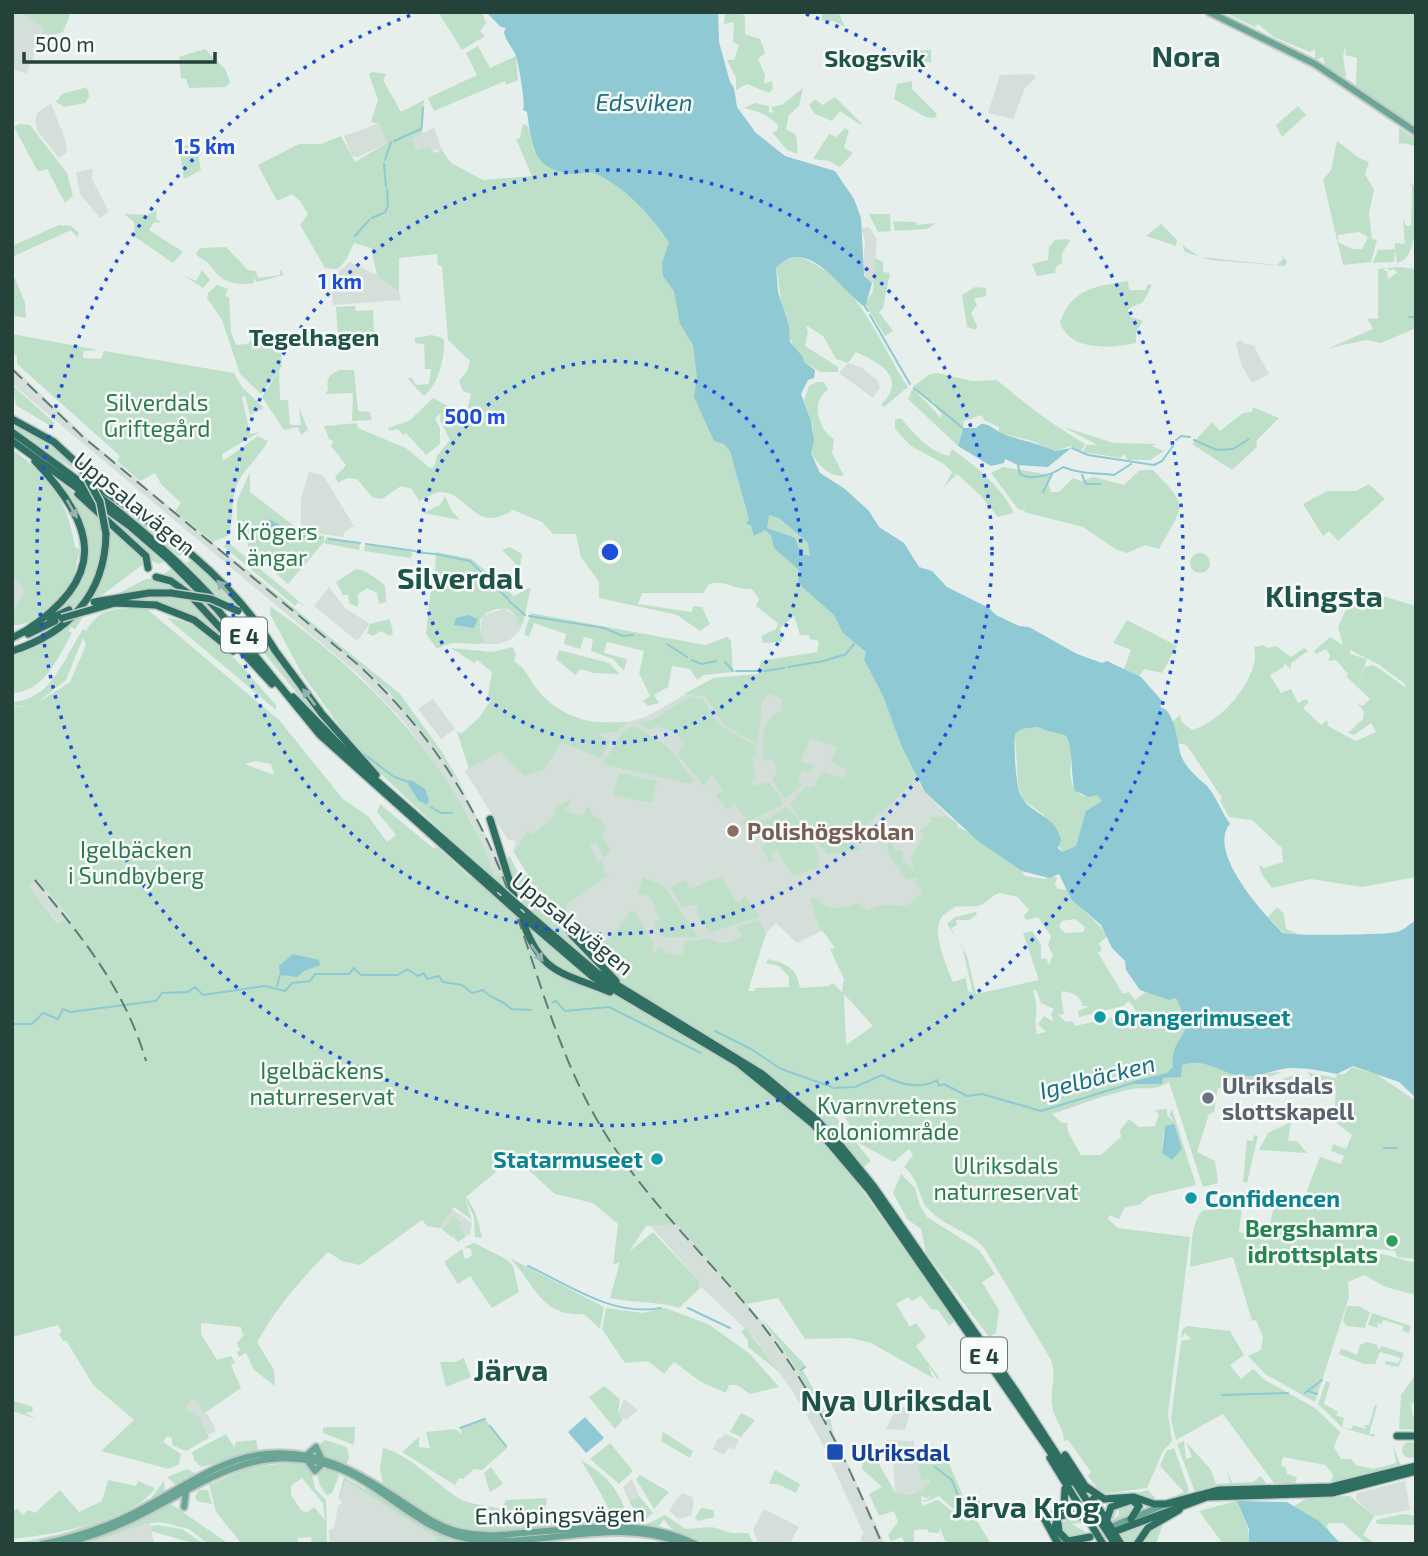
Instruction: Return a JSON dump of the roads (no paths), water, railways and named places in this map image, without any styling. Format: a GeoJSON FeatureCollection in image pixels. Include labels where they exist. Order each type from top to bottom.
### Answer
{"type":"FeatureCollection","features":[{"type":"Feature","properties":{"kind":"highway"},"geometry":{"type":"LineString","coordinates":[[12,419],[54,442],[82,467],[100,502],[106,534],[101,571],[86,603],[58,631],[12,651]]}},
{"type":"Feature","properties":{"kind":"highway","name":"Uppsalavägen"},"geometry":{"type":"LineString","coordinates":[[12,432],[175,556],[324,732],[596,972],[739,1057],[816,1119],[874,1187],[1016,1390],[1115,1544]]}},
{"type":"Feature","properties":{"kind":"highway"},"geometry":{"type":"LineString","coordinates":[[12,441],[133,543],[148,558],[148,568]]}},
{"type":"Feature","properties":{"kind":"highway","name":"Uppsalavägen"},"geometry":{"type":"LineString","coordinates":[[12,441],[131,527],[168,559],[217,609],[298,711],[359,773],[593,977],[738,1063],[813,1124],[869,1190],[1035,1429],[1109,1544]]}},
{"type":"Feature","properties":{"kind":"highway"},"geometry":{"type":"LineString","coordinates":[[12,640],[56,610],[70,595],[80,574],[85,548],[74,510],[57,485],[30,456]]}},
{"type":"Feature","properties":{"kind":"highway"},"geometry":{"type":"LineString","coordinates":[[46,457],[146,517],[202,563],[258,625],[275,650]]}},
{"type":"Feature","properties":{"kind":"highway"},"geometry":{"type":"LineString","coordinates":[[202,563],[203,554]]}},
{"type":"Feature","properties":{"kind":"highway"},"geometry":{"type":"LineString","coordinates":[[156,578],[171,580],[189,594],[298,711]]}},
{"type":"Feature","properties":{"kind":"highway"},"geometry":{"type":"LineString","coordinates":[[24,632],[69,610],[115,597],[149,593],[172,593],[211,599],[238,611],[254,624],[335,730],[430,827]]}},
{"type":"Feature","properties":{"kind":"highway"},"geometry":{"type":"LineString","coordinates":[[12,640],[62,618],[116,603],[156,605],[186,615],[209,630],[298,711]]}},
{"type":"Feature","properties":{"kind":"highway"},"geometry":{"type":"LineString","coordinates":[[491,819],[529,939],[541,959],[560,973],[627,999]]}},
{"type":"Feature","properties":{"kind":"highway"},"geometry":{"type":"LineString","coordinates":[[501,855],[508,847]]}},
{"type":"Feature","properties":{"kind":"highway"},"geometry":{"type":"LineString","coordinates":[[572,935],[605,971],[642,1001]]}},
{"type":"Feature","properties":{"kind":"highway","name":"E 4"},"geometry":{"type":"LineString","coordinates":[[1016,1390],[1112,1527]]}},
{"type":"Feature","properties":{"kind":"highway"},"geometry":{"type":"LineString","coordinates":[[1035,1429],[1095,1538]]}},
{"type":"Feature","properties":{"kind":"highway"},"geometry":{"type":"LineString","coordinates":[[1397,1438],[1416,1438]]}},
{"type":"Feature","properties":{"kind":"highway"},"geometry":{"type":"LineString","coordinates":[[1085,1486],[1104,1499],[1134,1497],[1154,1504],[1166,1504],[1219,1490],[1331,1487],[1404,1469],[1416,1469]]}},
{"type":"Feature","properties":{"kind":"highway"},"geometry":{"type":"LineString","coordinates":[[1112,1527],[1215,1497],[1332,1493],[1416,1469]]}},
{"type":"Feature","properties":{"kind":"highway"},"geometry":{"type":"LineString","coordinates":[[1060,1543],[1046,1520],[1065,1503],[1063,1482]]}},
{"type":"Feature","properties":{"kind":"highway"},"geometry":{"type":"LineString","coordinates":[[1129,1522],[1143,1514],[1143,1505],[1134,1497]]}},
{"type":"Feature","properties":{"kind":"highway"},"geometry":{"type":"LineString","coordinates":[[1137,1544],[1148,1528],[1166,1516],[1215,1497]]}},
{"type":"Feature","properties":{"kind":"highway"},"geometry":{"type":"LineString","coordinates":[[1121,1544],[1112,1527],[1109,1509],[1132,1500],[1139,1506],[1129,1522]]}},
{"type":"Feature","properties":{"kind":"highway"},"geometry":{"type":"LineString","coordinates":[[1054,1530],[1056,1520],[1064,1515],[1078,1515],[1095,1538]]}},
{"type":"Feature","properties":{"kind":"highway"},"geometry":{"type":"LineString","coordinates":[[1064,1515],[1057,1526],[1062,1537],[1072,1542],[1095,1538]]}},
{"type":"Feature","properties":{"kind":"main road"},"geometry":{"type":"LineString","coordinates":[[1209,12],[1296,53],[1416,134]]}},
{"type":"Feature","properties":{"kind":"main road"},"geometry":{"type":"LineString","coordinates":[[43,1544],[81,1534],[128,1516],[237,1460],[275,1453],[306,1457],[315,1471],[322,1461],[316,1447],[306,1457],[248,1462],[222,1471],[112,1528],[63,1544]]}},
{"type":"Feature","properties":{"kind":"main road","name":"Enköpingsvägen"},"geometry":{"type":"LineString","coordinates":[[322,1461],[355,1471],[431,1520],[459,1532],[492,1535],[630,1530],[671,1533],[695,1544]]}},
{"type":"Feature","properties":{"kind":"main road"},"geometry":{"type":"LineString","coordinates":[[163,1503],[181,1505],[187,1490]]}},
{"type":"Feature","properties":{"kind":"main road"},"geometry":{"type":"LineString","coordinates":[[1143,1514],[1166,1504]]}},
{"type":"Feature","properties":{"kind":"main road"},"geometry":{"type":"LineString","coordinates":[[1046,1520],[1060,1543]]}},
{"type":"Feature","properties":{"kind":"main road","name":"Enköpingsvägen"},"geometry":{"type":"LineString","coordinates":[[630,1530],[684,1544]]}},
{"type":"Feature","properties":{"kind":"main road"},"geometry":{"type":"LineString","coordinates":[[1078,1544],[1095,1538]]}},
{"type":"Feature","properties":{"kind":"water","name":"Edsviken"},"geometry":{"type":"Polygon","coordinates":[[[486,12],[718,12],[719,42],[734,88],[737,107],[756,133],[785,156],[835,171],[854,199],[861,218],[864,276],[872,283],[865,307],[823,268],[811,261],[800,257],[788,259],[776,268],[778,292],[789,326],[790,342],[804,362],[815,370],[814,378],[808,380],[801,394],[811,421],[814,441],[811,453],[820,473],[845,489],[869,511],[879,527],[904,543],[919,567],[932,571],[947,587],[989,608],[996,615],[1019,626],[1029,627],[1077,654],[1102,663],[1107,661],[1141,677],[1163,702],[1160,707],[1173,721],[1184,762],[1210,790],[1230,824],[1225,836],[1225,850],[1231,866],[1252,898],[1283,933],[1389,933],[1400,931],[1416,921],[1416,1098],[1399,1082],[1353,1066],[1337,1074],[1293,1068],[1243,1076],[1203,1064],[1190,1063],[1182,1065],[1181,1077],[1163,1078],[1162,1084],[1135,1084],[1134,1081],[1167,1073],[1173,1067],[1175,1048],[1185,1031],[1183,1013],[1176,998],[1169,1000],[1140,990],[1126,970],[1125,961],[1112,948],[1101,925],[1071,899],[1059,874],[1049,878],[1022,871],[978,841],[925,792],[902,747],[883,696],[864,660],[866,652],[843,633],[834,615],[798,583],[799,570],[774,548],[771,535],[765,530],[754,536],[751,525],[746,524],[749,519],[730,451],[724,444],[714,441],[694,397],[697,377],[693,345],[680,324],[674,291],[663,276],[662,263],[669,242],[636,202],[616,185],[591,172],[559,172],[549,167],[536,154],[527,112],[523,110],[523,93],[516,56],[505,36],[506,28],[501,27],[486,12]],[[769,515],[767,528],[795,538],[801,554],[810,556],[808,543],[779,518],[769,515]],[[1037,727],[1021,729],[1015,734],[1018,785],[1027,804],[1054,825],[1061,840],[1058,848],[1062,852],[1076,846],[1086,811],[1102,801],[1097,795],[1089,797],[1075,791],[1067,738],[1037,727]]]}},
{"type":"Feature","properties":{"kind":"water"},"geometry":{"type":"Polygon","coordinates":[[[981,424],[1055,451],[1071,448],[1048,467],[1018,465],[1005,459],[1004,463],[991,466],[958,446],[963,428],[976,428],[981,424]]]}},
{"type":"Feature","properties":{"kind":"water"},"geometry":{"type":"Polygon","coordinates":[[[269,519],[300,536],[269,534],[263,525],[269,519]]]}},
{"type":"Feature","properties":{"kind":"water"},"geometry":{"type":"Polygon","coordinates":[[[468,615],[478,619],[474,628],[454,625],[456,618],[468,615]]]}},
{"type":"Feature","properties":{"kind":"water"},"geometry":{"type":"Polygon","coordinates":[[[411,780],[425,789],[429,800],[427,805],[418,800],[406,781],[411,780]]]}},
{"type":"Feature","properties":{"kind":"water"},"geometry":{"type":"Polygon","coordinates":[[[293,954],[319,960],[320,965],[297,977],[280,975],[279,966],[293,954]]]}},
{"type":"Feature","properties":{"kind":"water"},"geometry":{"type":"Polygon","coordinates":[[[1174,1124],[1182,1149],[1172,1160],[1162,1153],[1165,1126],[1174,1124]]]}},
{"type":"Feature","properties":{"kind":"water"},"geometry":{"type":"Polygon","coordinates":[[[585,1417],[604,1438],[586,1453],[568,1432],[585,1417]]]}},
{"type":"Feature","properties":{"kind":"water"},"geometry":{"type":"Polygon","coordinates":[[[1237,1501],[1287,1502],[1319,1521],[1341,1544],[1249,1544],[1249,1529],[1237,1501]]]}},
{"type":"Feature","properties":{"kind":"waterway"},"geometry":{"type":"LineString","coordinates":[[422,123],[423,108]]}},
{"type":"Feature","properties":{"kind":"waterway"},"geometry":{"type":"LineString","coordinates":[[394,141],[421,129],[422,125]]}},
{"type":"Feature","properties":{"kind":"waterway"},"geometry":{"type":"LineString","coordinates":[[385,160],[391,142]]}},
{"type":"Feature","properties":{"kind":"waterway"},"geometry":{"type":"LineString","coordinates":[[384,164],[386,186]]}},
{"type":"Feature","properties":{"kind":"waterway"},"geometry":{"type":"LineString","coordinates":[[385,212],[388,206],[387,189]]}},
{"type":"Feature","properties":{"kind":"waterway"},"geometry":{"type":"LineString","coordinates":[[372,218],[383,213]]}},
{"type":"Feature","properties":{"kind":"waterway"},"geometry":{"type":"LineString","coordinates":[[355,236],[369,220]]}},
{"type":"Feature","properties":{"kind":"waterway"},"geometry":{"type":"LineString","coordinates":[[865,307],[868,311]]}},
{"type":"Feature","properties":{"kind":"waterway"},"geometry":{"type":"LineString","coordinates":[[870,315],[910,384]]}},
{"type":"Feature","properties":{"kind":"waterway"},"geometry":{"type":"LineString","coordinates":[[1409,317],[1416,317]]}},
{"type":"Feature","properties":{"kind":"waterway"},"geometry":{"type":"LineString","coordinates":[[914,388],[964,429]]}},
{"type":"Feature","properties":{"kind":"waterway"},"geometry":{"type":"LineString","coordinates":[[1176,440],[1181,436],[1190,437]]}},
{"type":"Feature","properties":{"kind":"waterway"},"geometry":{"type":"LineString","coordinates":[[1233,449],[1249,439]]}},
{"type":"Feature","properties":{"kind":"waterway"},"geometry":{"type":"LineString","coordinates":[[1194,440],[1217,450],[1232,449]]}},
{"type":"Feature","properties":{"kind":"waterway"},"geometry":{"type":"LineString","coordinates":[[1072,448],[1088,455],[1154,465],[1162,461],[1173,446]]}},
{"type":"Feature","properties":{"kind":"waterway"},"geometry":{"type":"LineString","coordinates":[[1018,465],[1020,474],[1036,477],[1063,467],[1114,475],[1131,464]]}},
{"type":"Feature","properties":{"kind":"waterway"},"geometry":{"type":"LineString","coordinates":[[1043,492],[1052,474]]}},
{"type":"Feature","properties":{"kind":"waterway"},"geometry":{"type":"LineString","coordinates":[[1082,475],[1086,484],[1100,484]]}},
{"type":"Feature","properties":{"kind":"waterway"},"geometry":{"type":"LineString","coordinates":[[300,536],[320,538]]}},
{"type":"Feature","properties":{"kind":"waterway"},"geometry":{"type":"LineString","coordinates":[[329,539],[360,543]]}},
{"type":"Feature","properties":{"kind":"waterway"},"geometry":{"type":"LineString","coordinates":[[366,544],[415,551]]}},
{"type":"Feature","properties":{"kind":"waterway"},"geometry":{"type":"LineString","coordinates":[[417,552],[434,554]]}},
{"type":"Feature","properties":{"kind":"waterway"},"geometry":{"type":"LineString","coordinates":[[435,554],[470,561],[508,599]]}},
{"type":"Feature","properties":{"kind":"waterway"},"geometry":{"type":"LineString","coordinates":[[509,601],[525,615]]}},
{"type":"Feature","properties":{"kind":"waterway"},"geometry":{"type":"LineString","coordinates":[[529,616],[604,628],[623,636],[633,635]]}},
{"type":"Feature","properties":{"kind":"waterway"},"geometry":{"type":"LineString","coordinates":[[667,644],[687,657]]}},
{"type":"Feature","properties":{"kind":"waterway"},"geometry":{"type":"LineString","coordinates":[[845,655],[854,644]]}},
{"type":"Feature","properties":{"kind":"waterway"},"geometry":{"type":"LineString","coordinates":[[820,662],[843,655]]}},
{"type":"Feature","properties":{"kind":"waterway"},"geometry":{"type":"LineString","coordinates":[[692,660],[701,664],[716,661]]}},
{"type":"Feature","properties":{"kind":"waterway"},"geometry":{"type":"LineString","coordinates":[[725,662],[733,671]]}},
{"type":"Feature","properties":{"kind":"waterway"},"geometry":{"type":"LineString","coordinates":[[788,667],[818,662]]}},
{"type":"Feature","properties":{"kind":"waterway"},"geometry":{"type":"LineString","coordinates":[[764,671],[784,668]]}},
{"type":"Feature","properties":{"kind":"waterway"},"geometry":{"type":"LineString","coordinates":[[736,671],[759,671]]}},
{"type":"Feature","properties":{"kind":"waterway"},"geometry":{"type":"LineString","coordinates":[[364,754],[394,777],[406,781]]}},
{"type":"Feature","properties":{"kind":"waterway"},"geometry":{"type":"LineString","coordinates":[[431,807],[441,813],[452,813]]}},
{"type":"Feature","properties":{"kind":"waterway","name":"Igelbäcken"},"geometry":{"type":"LineString","coordinates":[[12,1024],[32,1024],[43,1013],[58,1019],[63,1009],[70,1012],[156,1001],[162,993],[188,992],[195,987],[203,995],[265,986],[285,991],[292,983],[310,981],[315,974],[349,974],[354,968],[361,975],[398,975],[407,969],[418,976],[424,973],[427,979],[439,976],[443,982],[462,985],[472,993],[483,990],[511,1009],[531,1010]]}},
{"type":"Feature","properties":{"kind":"waterway"},"geometry":{"type":"LineString","coordinates":[[277,986],[280,975]]}},
{"type":"Feature","properties":{"kind":"waterway","name":"Igelbäcken"},"geometry":{"type":"LineString","coordinates":[[553,1002],[556,1001],[565,1011],[609,1007],[701,1053]]}},
{"type":"Feature","properties":{"kind":"waterway","name":"Igelbäcken"},"geometry":{"type":"LineString","coordinates":[[715,1031],[751,1049],[781,1069],[832,1087]]}},
{"type":"Feature","properties":{"kind":"waterway","name":"Igelbäcken"},"geometry":{"type":"LineString","coordinates":[[834,1088],[855,1087],[882,1075],[909,1085],[924,1085],[937,1080],[939,1086],[944,1084],[967,1096],[982,1094],[1041,1111],[1136,1082]]}},
{"type":"Feature","properties":{"kind":"waterway"},"geometry":{"type":"LineString","coordinates":[[1384,1148],[1397,1148]]}},
{"type":"Feature","properties":{"kind":"waterway"},"geometry":{"type":"LineString","coordinates":[[528,1266],[609,1304],[643,1310],[661,1308]]}},
{"type":"Feature","properties":{"kind":"waterway"},"geometry":{"type":"LineString","coordinates":[[688,1308],[730,1328]]}},
{"type":"Feature","properties":{"kind":"waterway"},"geometry":{"type":"LineString","coordinates":[[801,1370],[805,1367]]}},
{"type":"Feature","properties":{"kind":"waterway"},"geometry":{"type":"LineString","coordinates":[[1305,1393],[1322,1380]]}},
{"type":"Feature","properties":{"kind":"waterway"},"geometry":{"type":"LineString","coordinates":[[1308,1391],[1317,1394]]}},
{"type":"Feature","properties":{"kind":"waterway"},"geometry":{"type":"LineString","coordinates":[[1222,1395],[1288,1393]]}},
{"type":"Feature","properties":{"kind":"waterway"},"geometry":{"type":"LineString","coordinates":[[460,1428],[485,1419]]}},
{"type":"Feature","properties":{"kind":"waterway"},"geometry":{"type":"LineString","coordinates":[[490,1426],[506,1446]]}},
{"type":"Feature","properties":{"kind":"waterway"},"geometry":{"type":"LineString","coordinates":[[935,1467],[952,1480],[960,1502]]}},
{"type":"Feature","properties":{"kind":"waterway"},"geometry":{"type":"LineString","coordinates":[[977,1500],[982,1505]]}},
{"type":"Feature","properties":{"kind":"waterway"},"geometry":{"type":"LineString","coordinates":[[961,1503],[965,1511]]}},
{"type":"Feature","properties":{"kind":"railway"},"geometry":{"type":"LineString","coordinates":[[12,369],[82,436],[356,663],[402,709],[422,734],[459,787],[489,845],[514,907],[558,1037],[586,1100],[603,1130],[638,1181],[760,1322],[797,1374],[828,1428],[882,1544]]}},
{"type":"Feature","properties":{"kind":"railway"},"geometry":{"type":"LineString","coordinates":[[35,880],[85,943],[114,987],[146,1061]]}},
{"type":"Feature","properties":{"kind":"place","name":"Polishögskolan"},"geometry":{"type":"Point","coordinates":[733,831]}},
{"type":"Feature","properties":{"kind":"place","name":"Orangerimuseet"},"geometry":{"type":"Point","coordinates":[1100,1017]}},
{"type":"Feature","properties":{"kind":"place","name":"Ulriksdals slottskapell"},"geometry":{"type":"Point","coordinates":[1208,1098]}},
{"type":"Feature","properties":{"kind":"place","name":"Statarmuseet"},"geometry":{"type":"Point","coordinates":[657,1159]}},
{"type":"Feature","properties":{"kind":"place","name":"Confidencen"},"geometry":{"type":"Point","coordinates":[1191,1198]}},
{"type":"Feature","properties":{"kind":"place","name":"Bergshamra idrottsplats"},"geometry":{"type":"Point","coordinates":[1392,1241]}},
{"type":"Feature","properties":{"kind":"place","name":"Ulriksdal"},"geometry":{"type":"Point","coordinates":[835,1452]}},
{"type":"Feature","properties":{"kind":"district","name":"Nora"},"geometry":{"type":"Point","coordinates":[1186,55]}},
{"type":"Feature","properties":{"kind":"district","name":"Skogsvik"},"geometry":{"type":"Point","coordinates":[875,57]}},
{"type":"Feature","properties":{"kind":"district","name":"Tegelhagen"},"geometry":{"type":"Point","coordinates":[314,336]}},
{"type":"Feature","properties":{"kind":"district","name":"Silverdal"},"geometry":{"type":"Point","coordinates":[460,577]}},
{"type":"Feature","properties":{"kind":"district","name":"Klingsta"},"geometry":{"type":"Point","coordinates":[1324,595]}},
{"type":"Feature","properties":{"kind":"district","name":"Järva"},"geometry":{"type":"Point","coordinates":[511,1369]}},
{"type":"Feature","properties":{"kind":"district","name":"Nya Ulriksdal"},"geometry":{"type":"Point","coordinates":[896,1399]}},
{"type":"Feature","properties":{"kind":"district","name":"Järva Krog"},"geometry":{"type":"Point","coordinates":[1026,1506]}},
{"type":"Feature","properties":{"kind":"park label","name":"Silverdals Griftegård"},"geometry":{"type":"Point","coordinates":[157,415]}},
{"type":"Feature","properties":{"kind":"park label","name":"Krögers ängar"},"geometry":{"type":"Point","coordinates":[277,544]}},
{"type":"Feature","properties":{"kind":"park label","name":"Igelbäcken i Sundbyberg"},"geometry":{"type":"Point","coordinates":[136,862]}},
{"type":"Feature","properties":{"kind":"park label","name":"Igelbäckens naturreservat"},"geometry":{"type":"Point","coordinates":[322,1083]}},
{"type":"Feature","properties":{"kind":"park label","name":"Kvarnvretens koloniområde"},"geometry":{"type":"Point","coordinates":[887,1118]}},
{"type":"Feature","properties":{"kind":"park label","name":"Ulriksdals naturreservat"},"geometry":{"type":"Point","coordinates":[1006,1178]}}]}
